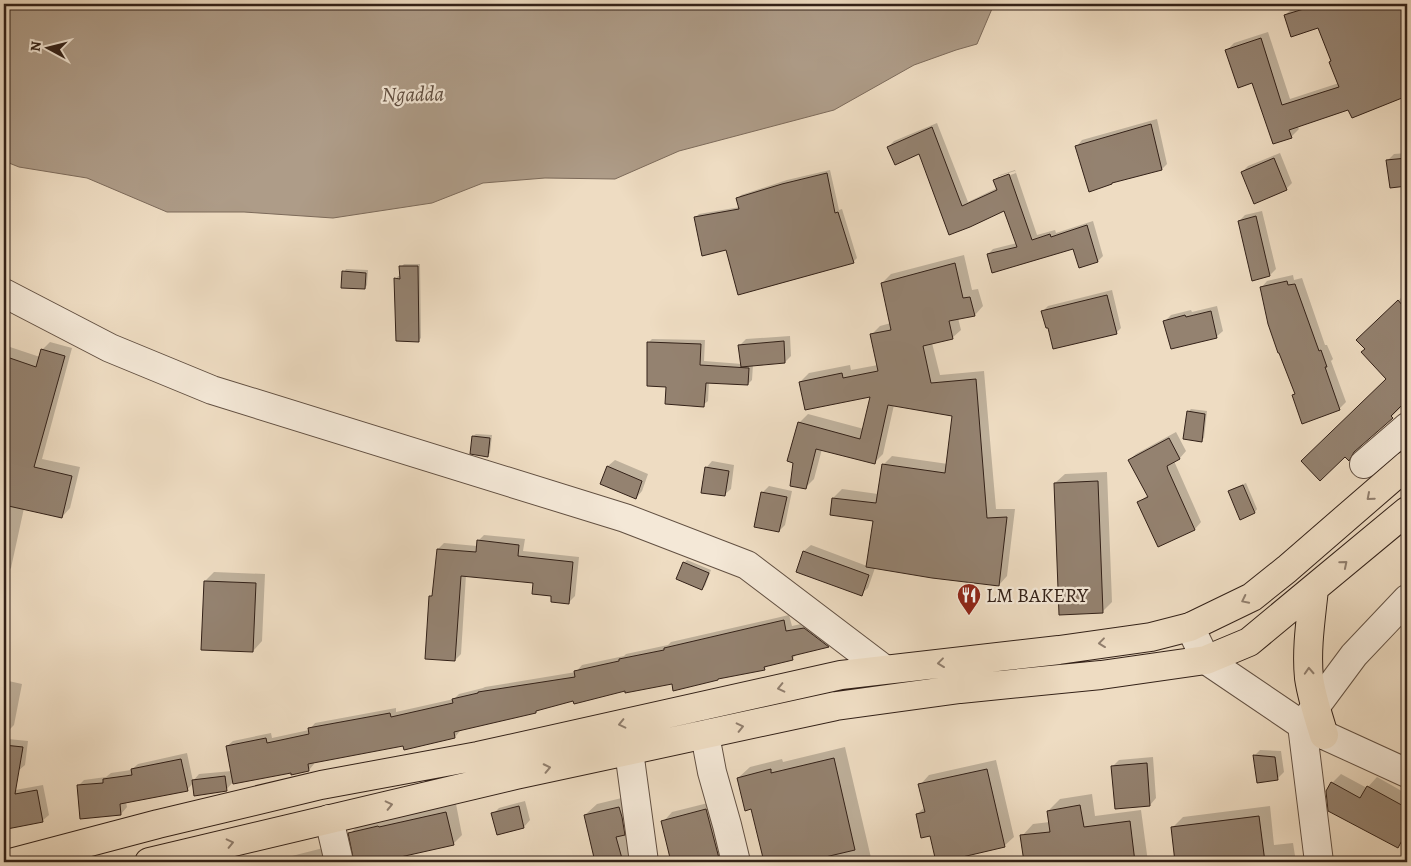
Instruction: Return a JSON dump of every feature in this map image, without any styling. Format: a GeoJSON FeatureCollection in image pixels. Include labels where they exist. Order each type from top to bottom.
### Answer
{"type":"FeatureCollection","features":[{"type":"Feature","properties":{"kind":"main road"},"geometry":{"type":"LineString","coordinates":[[14,862],[158,824],[320,785],[478,756],[841,675],[1058,650],[1151,637],[1190,627],[1252,597],[1287,570],[1407,465]]}},
{"type":"Feature","properties":{"kind":"main road"},"geometry":{"type":"LineString","coordinates":[[149,862],[516,775],[836,706],[960,689],[1102,675],[1206,660],[1249,642],[1407,511]]}},
{"type":"Feature","properties":{"kind":"main road"},"geometry":{"type":"LineString","coordinates":[[1314,589],[1308,649],[1314,722]]}},
{"type":"Feature","properties":{"kind":"street"},"geometry":{"type":"LineString","coordinates":[[4,293],[110,348],[212,390],[625,518],[747,565],[884,669]]}},
{"type":"Feature","properties":{"kind":"street"},"geometry":{"type":"LineString","coordinates":[[1364,464],[1407,427]]}},
{"type":"Feature","properties":{"kind":"street"},"geometry":{"type":"LineString","coordinates":[[1319,862],[1314,722],[1354,655],[1407,599]]}},
{"type":"Feature","properties":{"kind":"street"},"geometry":{"type":"LineString","coordinates":[[1190,627],[1206,660],[1407,773]]}},
{"type":"Feature","properties":{"kind":"street"},"geometry":{"type":"LineString","coordinates":[[705,735],[712,772],[736,862]]}},
{"type":"Feature","properties":{"kind":"street"},"geometry":{"type":"LineString","coordinates":[[629,751],[644,862]]}},
{"type":"Feature","properties":{"kind":"street"},"geometry":{"type":"LineString","coordinates":[[329,819],[339,862]]}},
{"type":"Feature","properties":{"kind":"water","name":"Ngadda"},"geometry":{"type":"Polygon","coordinates":[[[4,4],[994,4],[977,44],[914,65],[834,110],[679,151],[615,179],[545,178],[483,183],[432,203],[333,218],[244,212],[167,212],[87,178],[19,167],[4,161],[4,4]]]}},
{"type":"Feature","properties":{"kind":"building"},"geometry":{"type":"Polygon","coordinates":[[[1320,4],[1407,4],[1407,96],[1352,118],[1348,110],[1289,130],[1292,138],[1273,144],[1252,83],[1238,88],[1225,50],[1261,38],[1282,105],[1339,87],[1318,28],[1291,37],[1284,15],[1320,4]]]}},
{"type":"Feature","properties":{"kind":"building"},"geometry":{"type":"Polygon","coordinates":[[[1151,124],[1162,170],[1112,183],[1089,192],[1075,146],[1151,124]]]}},
{"type":"Feature","properties":{"kind":"building"},"geometry":{"type":"Polygon","coordinates":[[[932,127],[962,206],[997,190],[993,180],[1009,174],[1032,240],[1050,234],[1051,237],[1087,225],[1098,262],[1079,268],[1073,249],[992,273],[987,254],[1017,247],[1004,211],[949,235],[919,154],[895,165],[887,147],[932,127]]]}},
{"type":"Feature","properties":{"kind":"building"},"geometry":{"type":"Polygon","coordinates":[[[1274,158],[1287,190],[1254,204],[1241,172],[1274,158]]]}},
{"type":"Feature","properties":{"kind":"building"},"geometry":{"type":"Polygon","coordinates":[[[1407,158],[1407,186],[1390,188],[1386,160],[1407,158]]]}},
{"type":"Feature","properties":{"kind":"building"},"geometry":{"type":"Polygon","coordinates":[[[827,173],[835,213],[838,212],[854,263],[738,295],[726,250],[702,256],[694,217],[739,209],[736,198],[827,173]]]}},
{"type":"Feature","properties":{"kind":"building"},"geometry":{"type":"Polygon","coordinates":[[[1256,216],[1270,276],[1252,281],[1238,221],[1256,216]]]}},
{"type":"Feature","properties":{"kind":"building"},"geometry":{"type":"Polygon","coordinates":[[[955,263],[963,298],[970,297],[975,316],[949,321],[953,339],[923,346],[931,383],[976,379],[987,518],[1007,517],[999,586],[932,578],[866,567],[873,521],[830,515],[832,498],[876,503],[882,464],[945,473],[952,416],[888,405],[875,464],[816,449],[806,489],[790,486],[793,463],[787,461],[798,422],[860,439],[870,397],[805,410],[799,382],[842,373],[843,378],[878,371],[870,334],[891,330],[881,283],[955,263]]]}},
{"type":"Feature","properties":{"kind":"building"},"geometry":{"type":"Polygon","coordinates":[[[399,266],[418,266],[419,342],[396,341],[394,278],[400,279],[399,266]]]}},
{"type":"Feature","properties":{"kind":"building"},"geometry":{"type":"Polygon","coordinates":[[[342,271],[366,273],[365,289],[341,288],[342,271]]]}},
{"type":"Feature","properties":{"kind":"building"},"geometry":{"type":"Polygon","coordinates":[[[1287,281],[1288,285],[1295,284],[1319,351],[1321,350],[1340,410],[1302,424],[1292,395],[1295,394],[1268,324],[1260,287],[1287,281]]]}},
{"type":"Feature","properties":{"kind":"building"},"geometry":{"type":"Polygon","coordinates":[[[1107,295],[1117,334],[1053,349],[1048,328],[1046,328],[1041,311],[1107,295]]]}},
{"type":"Feature","properties":{"kind":"building"},"geometry":{"type":"Polygon","coordinates":[[[1398,300],[1407,311],[1407,400],[1391,416],[1393,418],[1354,452],[1349,461],[1345,457],[1320,481],[1301,461],[1386,379],[1361,352],[1365,349],[1356,340],[1398,300]]]}},
{"type":"Feature","properties":{"kind":"building"},"geometry":{"type":"Polygon","coordinates":[[[1211,311],[1217,338],[1171,349],[1163,321],[1211,311]]]}},
{"type":"Feature","properties":{"kind":"building"},"geometry":{"type":"Polygon","coordinates":[[[784,341],[785,363],[741,367],[738,345],[784,341]]]}},
{"type":"Feature","properties":{"kind":"building"},"geometry":{"type":"Polygon","coordinates":[[[647,342],[701,344],[700,365],[749,368],[748,385],[706,383],[704,407],[665,404],[666,387],[647,386],[647,342]]]}},
{"type":"Feature","properties":{"kind":"building"},"geometry":{"type":"Polygon","coordinates":[[[41,349],[65,356],[34,467],[72,476],[62,518],[4,505],[4,356],[36,367],[41,349]]]}},
{"type":"Feature","properties":{"kind":"building"},"geometry":{"type":"Polygon","coordinates":[[[1187,411],[1205,414],[1202,442],[1183,439],[1187,411]]]}},
{"type":"Feature","properties":{"kind":"building"},"geometry":{"type":"Polygon","coordinates":[[[472,436],[490,438],[488,457],[470,454],[472,436]]]}},
{"type":"Feature","properties":{"kind":"building"},"geometry":{"type":"Polygon","coordinates":[[[1169,438],[1180,459],[1167,466],[1168,470],[1195,530],[1158,547],[1137,502],[1148,497],[1128,460],[1169,438]]]}},
{"type":"Feature","properties":{"kind":"building"},"geometry":{"type":"Polygon","coordinates":[[[607,466],[642,481],[636,499],[600,484],[607,466]]]}},
{"type":"Feature","properties":{"kind":"building"},"geometry":{"type":"Polygon","coordinates":[[[705,467],[729,471],[725,496],[701,493],[705,467]]]}},
{"type":"Feature","properties":{"kind":"building"},"geometry":{"type":"Polygon","coordinates":[[[1098,481],[1103,613],[1059,615],[1054,483],[1098,481]]]}},
{"type":"Feature","properties":{"kind":"building"},"geometry":{"type":"Polygon","coordinates":[[[1243,485],[1255,513],[1240,520],[1228,491],[1243,485]]]}},
{"type":"Feature","properties":{"kind":"building"},"geometry":{"type":"Polygon","coordinates":[[[761,492],[787,497],[779,532],[754,527],[761,492]]]}},
{"type":"Feature","properties":{"kind":"building"},"geometry":{"type":"Polygon","coordinates":[[[477,540],[519,545],[518,556],[573,562],[569,604],[551,602],[551,596],[532,594],[533,583],[461,576],[455,661],[425,659],[429,596],[432,596],[437,549],[476,552],[477,540]]]}},
{"type":"Feature","properties":{"kind":"building"},"geometry":{"type":"Polygon","coordinates":[[[803,551],[869,575],[862,596],[796,572],[803,551]]]}},
{"type":"Feature","properties":{"kind":"building"},"geometry":{"type":"Polygon","coordinates":[[[683,562],[709,573],[702,590],[676,579],[683,562]]]}},
{"type":"Feature","properties":{"kind":"building"},"geometry":{"type":"Polygon","coordinates":[[[204,581],[256,583],[253,652],[201,650],[204,581]]]}},
{"type":"Feature","properties":{"kind":"building"},"geometry":{"type":"Polygon","coordinates":[[[784,620],[786,631],[804,628],[829,647],[792,656],[793,660],[764,667],[765,670],[718,679],[673,691],[672,684],[625,693],[625,691],[574,704],[573,701],[536,711],[536,713],[454,732],[455,738],[404,750],[403,746],[308,764],[309,771],[233,784],[226,746],[266,738],[267,743],[309,734],[308,728],[390,713],[391,717],[453,703],[452,699],[478,692],[575,677],[574,671],[784,620]]]}},
{"type":"Feature","properties":{"kind":"building"},"geometry":{"type":"Polygon","coordinates":[[[4,745],[23,747],[15,794],[37,790],[43,822],[7,829],[4,809],[4,745]]]}},
{"type":"Feature","properties":{"kind":"building"},"geometry":{"type":"Polygon","coordinates":[[[1253,755],[1275,757],[1278,780],[1257,783],[1253,755]]]}},
{"type":"Feature","properties":{"kind":"building"},"geometry":{"type":"Polygon","coordinates":[[[834,758],[855,850],[804,862],[764,862],[751,809],[745,811],[737,778],[771,769],[771,773],[834,758]]]}},
{"type":"Feature","properties":{"kind":"building"},"geometry":{"type":"Polygon","coordinates":[[[181,759],[188,791],[120,804],[121,815],[80,819],[77,785],[103,783],[103,779],[132,775],[131,769],[181,759]]]}},
{"type":"Feature","properties":{"kind":"building"},"geometry":{"type":"Polygon","coordinates":[[[1147,763],[1150,806],[1115,809],[1111,766],[1147,763]]]}},
{"type":"Feature","properties":{"kind":"building"},"geometry":{"type":"Polygon","coordinates":[[[987,769],[1005,847],[936,862],[930,836],[921,838],[916,814],[925,812],[918,784],[987,769]]]}},
{"type":"Feature","properties":{"kind":"building"},"geometry":{"type":"Polygon","coordinates":[[[225,776],[227,791],[194,796],[192,780],[225,776]]]}},
{"type":"Feature","properties":{"kind":"building"},"geometry":{"type":"Polygon","coordinates":[[[1331,782],[1360,798],[1367,786],[1407,808],[1407,831],[1398,848],[1328,811],[1326,791],[1331,782]]]}},
{"type":"Feature","properties":{"kind":"building"},"geometry":{"type":"Polygon","coordinates":[[[1080,805],[1084,827],[1130,821],[1135,862],[1024,862],[1020,835],[1050,832],[1047,811],[1080,805]]]}},
{"type":"Feature","properties":{"kind":"building"},"geometry":{"type":"Polygon","coordinates":[[[519,806],[524,828],[497,835],[491,813],[519,806]]]}},
{"type":"Feature","properties":{"kind":"building"},"geometry":{"type":"Polygon","coordinates":[[[619,807],[625,835],[616,837],[623,862],[595,862],[584,815],[619,807]]]}},
{"type":"Feature","properties":{"kind":"building"},"geometry":{"type":"Polygon","coordinates":[[[706,809],[720,862],[671,862],[661,821],[706,809]]]}},
{"type":"Feature","properties":{"kind":"building"},"geometry":{"type":"Polygon","coordinates":[[[446,812],[454,845],[387,860],[387,862],[354,862],[348,833],[446,812]]]}},
{"type":"Feature","properties":{"kind":"building"},"geometry":{"type":"Polygon","coordinates":[[[1259,816],[1265,862],[1175,862],[1171,827],[1259,816]]]}},
{"type":"Feature","properties":{"kind":"place","name":"LM BAKERY"},"geometry":{"type":"Point","coordinates":[969,616]}}]}
